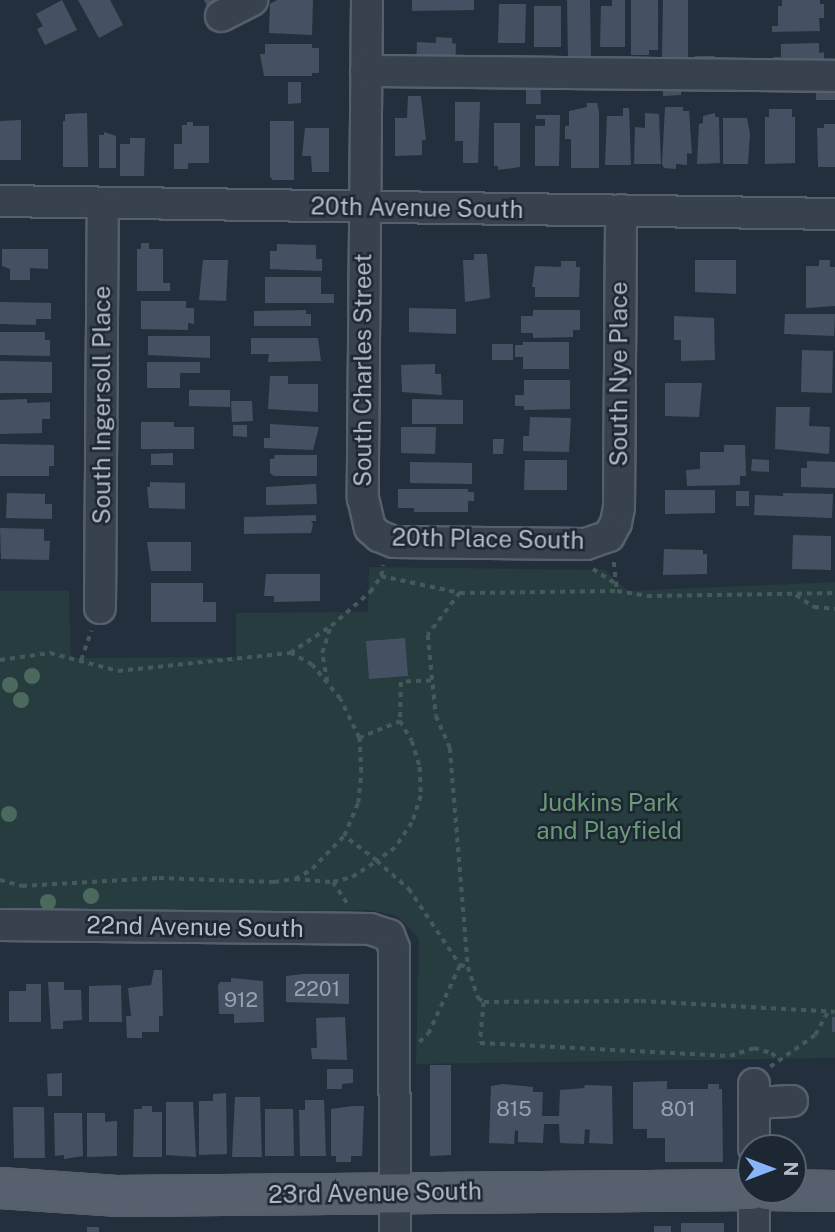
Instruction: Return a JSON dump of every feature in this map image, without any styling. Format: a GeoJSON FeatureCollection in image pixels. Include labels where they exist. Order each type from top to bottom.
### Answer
{"type":"FeatureCollection","features":[{"type":"Feature","properties":{"kind":"main road","name":"23rd Avenue South"},"geometry":{"type":"LineString","coordinates":[[0,1188],[116,1196],[737,1190]]}},
{"type":"Feature","properties":{"kind":"main road"},"geometry":{"type":"LineString","coordinates":[[807,1191],[835,1191]]}},
{"type":"Feature","properties":{"kind":"street"},"geometry":{"type":"LineString","coordinates":[[221,16],[252,0]]}},
{"type":"Feature","properties":{"kind":"street","name":"South Charles Street"},"geometry":{"type":"LineString","coordinates":[[367,0],[363,498],[370,528]]}},
{"type":"Feature","properties":{"kind":"street"},"geometry":{"type":"LineString","coordinates":[[366,71],[835,76]]}},
{"type":"Feature","properties":{"kind":"street","name":"20th Avenue South"},"geometry":{"type":"LineString","coordinates":[[0,201],[835,214]]}},
{"type":"Feature","properties":{"kind":"street","name":"South Ingersoll Place"},"geometry":{"type":"LineString","coordinates":[[96,619],[103,202]]}},
{"type":"Feature","properties":{"kind":"street","name":"South Nye Place"},"geometry":{"type":"LineString","coordinates":[[611,547],[619,508],[621,210]]}},
{"type":"Feature","properties":{"kind":"street","name":"20th Place South"},"geometry":{"type":"LineString","coordinates":[[370,528],[379,536],[394,542],[586,544],[611,547]]}},
{"type":"Feature","properties":{"kind":"street","name":"22nd Avenue South"},"geometry":{"type":"LineString","coordinates":[[0,926],[370,929],[389,936],[394,948],[396,1192]]}},
{"type":"Feature","properties":{"kind":"street"},"geometry":{"type":"LineString","coordinates":[[754,1134],[754,1093],[792,1101]]}},
{"type":"Feature","properties":{"kind":"street"},"geometry":{"type":"LineString","coordinates":[[395,1232],[396,1192]]}},
{"type":"Feature","properties":{"kind":"street"},"geometry":{"type":"LineString","coordinates":[[753,1204],[754,1232]]}},
{"type":"Feature","properties":{"kind":"path"},"geometry":{"type":"LineString","coordinates":[[611,547],[617,591]]}},
{"type":"Feature","properties":{"kind":"path"},"geometry":{"type":"LineString","coordinates":[[0,660],[50,653],[118,671],[290,653],[331,626],[370,592],[381,576],[384,560]]}},
{"type":"Feature","properties":{"kind":"path"},"geometry":{"type":"LineString","coordinates":[[589,566],[617,584]]}},
{"type":"Feature","properties":{"kind":"path"},"geometry":{"type":"LineString","coordinates":[[381,576],[460,593],[617,591],[648,596],[835,593]]}},
{"type":"Feature","properties":{"kind":"path"},"geometry":{"type":"LineString","coordinates":[[460,593],[428,635],[436,716],[450,748],[468,967],[478,998],[484,1002],[641,1001],[835,1012]]}},
{"type":"Feature","properties":{"kind":"path"},"geometry":{"type":"LineString","coordinates":[[796,594],[814,607],[835,609]]}},
{"type":"Feature","properties":{"kind":"path"},"geometry":{"type":"LineString","coordinates":[[80,661],[96,619]]}},
{"type":"Feature","properties":{"kind":"path"},"geometry":{"type":"LineString","coordinates":[[328,685],[322,653],[331,626]]}},
{"type":"Feature","properties":{"kind":"path"},"geometry":{"type":"LineString","coordinates":[[290,653],[312,665],[351,718],[359,738],[361,772],[358,803],[344,836],[312,869],[295,879]]}},
{"type":"Feature","properties":{"kind":"path"},"geometry":{"type":"LineString","coordinates":[[0,880],[22,886],[159,878],[274,882],[295,879],[333,882],[352,877],[396,848],[412,824],[421,796],[420,767],[412,741],[400,721],[401,682],[432,681]]}},
{"type":"Feature","properties":{"kind":"path"},"geometry":{"type":"LineString","coordinates":[[359,738],[400,721]]}},
{"type":"Feature","properties":{"kind":"path"},"geometry":{"type":"LineString","coordinates":[[344,836],[409,889],[460,965],[468,967]]}},
{"type":"Feature","properties":{"kind":"path"},"geometry":{"type":"LineString","coordinates":[[333,882],[343,896]]}},
{"type":"Feature","properties":{"kind":"path"},"geometry":{"type":"LineString","coordinates":[[428,1034],[460,965]]}},
{"type":"Feature","properties":{"kind":"path"},"geometry":{"type":"LineString","coordinates":[[484,1002],[480,1042],[730,1056],[754,1048],[772,1053],[778,1060],[814,1035],[828,1012]]}},
{"type":"Feature","properties":{"kind":"green space","name":"Judkins Park and Playfield"},"geometry":{"type":"Polygon","coordinates":[[[369,567],[605,570],[628,591],[835,582],[835,1058],[416,1064],[419,939],[398,916],[370,910],[0,914],[0,591],[69,591],[71,658],[236,657],[236,613],[368,612],[369,567]]]}},
{"type":"Feature","properties":{"kind":"building"},"geometry":{"type":"Polygon","coordinates":[[[62,0],[77,30],[45,45],[37,29],[43,26],[36,14],[62,0]]]}},
{"type":"Feature","properties":{"kind":"building"},"geometry":{"type":"Polygon","coordinates":[[[78,0],[110,0],[123,25],[99,38],[78,0]]]}},
{"type":"Feature","properties":{"kind":"building"},"geometry":{"type":"Polygon","coordinates":[[[204,0],[223,0],[211,14],[204,0]]]}},
{"type":"Feature","properties":{"kind":"building"},"geometry":{"type":"Polygon","coordinates":[[[277,0],[313,0],[312,35],[269,33],[270,4],[277,0]]]}},
{"type":"Feature","properties":{"kind":"building"},"geometry":{"type":"Polygon","coordinates":[[[412,0],[474,0],[474,10],[412,11],[412,0]]]}},
{"type":"Feature","properties":{"kind":"building"},"geometry":{"type":"Polygon","coordinates":[[[567,0],[590,0],[591,57],[568,58],[567,0]]]}},
{"type":"Feature","properties":{"kind":"building"},"geometry":{"type":"Polygon","coordinates":[[[612,0],[625,0],[625,47],[600,47],[601,6],[612,6],[612,0]]]}},
{"type":"Feature","properties":{"kind":"building"},"geometry":{"type":"Polygon","coordinates":[[[631,0],[658,0],[658,50],[649,50],[649,55],[631,55],[631,0]]]}},
{"type":"Feature","properties":{"kind":"building"},"geometry":{"type":"Polygon","coordinates":[[[663,0],[688,0],[688,58],[662,57],[663,0]]]}},
{"type":"Feature","properties":{"kind":"building"},"geometry":{"type":"Polygon","coordinates":[[[782,0],[820,0],[820,4],[824,4],[824,18],[819,18],[820,31],[772,32],[772,26],[778,26],[778,6],[782,6],[782,0]]]}},
{"type":"Feature","properties":{"kind":"building"},"geometry":{"type":"Polygon","coordinates":[[[499,4],[526,4],[525,43],[498,43],[499,4]]]}},
{"type":"Feature","properties":{"kind":"building"},"geometry":{"type":"Polygon","coordinates":[[[534,6],[561,6],[561,47],[534,47],[534,6]]]}},
{"type":"Feature","properties":{"kind":"building"},"geometry":{"type":"Polygon","coordinates":[[[436,37],[452,38],[452,43],[456,44],[455,71],[416,70],[417,42],[436,43],[436,37]]]}},
{"type":"Feature","properties":{"kind":"building"},"geometry":{"type":"Polygon","coordinates":[[[819,43],[819,53],[824,52],[824,64],[775,67],[774,57],[781,57],[781,44],[819,43]]]}},
{"type":"Feature","properties":{"kind":"building"},"geometry":{"type":"Polygon","coordinates":[[[265,44],[312,44],[312,48],[319,48],[319,73],[312,73],[312,76],[264,76],[260,54],[265,54],[265,44]]]}},
{"type":"Feature","properties":{"kind":"building"},"geometry":{"type":"Polygon","coordinates":[[[695,56],[715,56],[715,69],[695,70],[695,56]]]}},
{"type":"Feature","properties":{"kind":"building"},"geometry":{"type":"Polygon","coordinates":[[[526,81],[540,81],[541,104],[526,104],[526,81]]]}},
{"type":"Feature","properties":{"kind":"building"},"geometry":{"type":"Polygon","coordinates":[[[288,82],[301,82],[301,103],[288,104],[288,82]]]}},
{"type":"Feature","properties":{"kind":"building"},"geometry":{"type":"Polygon","coordinates":[[[681,84],[681,95],[663,96],[663,85],[681,84]]]}},
{"type":"Feature","properties":{"kind":"building"},"geometry":{"type":"Polygon","coordinates":[[[816,86],[835,87],[835,100],[816,100],[816,86]]]}},
{"type":"Feature","properties":{"kind":"building"},"geometry":{"type":"Polygon","coordinates":[[[408,96],[421,96],[426,140],[422,140],[422,155],[395,156],[395,118],[407,118],[408,96]]]}},
{"type":"Feature","properties":{"kind":"building"},"geometry":{"type":"Polygon","coordinates":[[[455,102],[480,102],[478,163],[463,163],[463,141],[455,141],[455,102]]]}},
{"type":"Feature","properties":{"kind":"building"},"geometry":{"type":"Polygon","coordinates":[[[587,103],[597,103],[599,111],[599,168],[571,168],[571,139],[565,139],[565,126],[569,126],[569,111],[587,107],[587,103]]]}},
{"type":"Feature","properties":{"kind":"building"},"geometry":{"type":"Polygon","coordinates":[[[665,107],[683,107],[683,111],[689,111],[692,154],[687,153],[687,165],[676,164],[676,169],[664,168],[662,164],[665,107]]]}},
{"type":"Feature","properties":{"kind":"building"},"geometry":{"type":"Polygon","coordinates":[[[623,108],[629,108],[631,165],[605,165],[607,116],[623,116],[623,108]]]}},
{"type":"Feature","properties":{"kind":"building"},"geometry":{"type":"Polygon","coordinates":[[[769,109],[792,109],[792,117],[795,117],[795,163],[765,164],[765,117],[769,117],[769,109]]]}},
{"type":"Feature","properties":{"kind":"building"},"geometry":{"type":"Polygon","coordinates":[[[87,113],[88,167],[63,167],[65,114],[87,113]]]}},
{"type":"Feature","properties":{"kind":"building"},"geometry":{"type":"Polygon","coordinates":[[[645,113],[659,114],[661,164],[634,164],[635,127],[645,128],[645,113]]]}},
{"type":"Feature","properties":{"kind":"building"},"geometry":{"type":"Polygon","coordinates":[[[715,113],[715,117],[719,117],[720,163],[697,164],[699,124],[703,123],[703,116],[715,113]]]}},
{"type":"Feature","properties":{"kind":"building"},"geometry":{"type":"Polygon","coordinates":[[[536,115],[560,115],[559,166],[535,166],[535,126],[545,126],[545,119],[536,119],[536,115]]]}},
{"type":"Feature","properties":{"kind":"building"},"geometry":{"type":"Polygon","coordinates":[[[723,118],[747,118],[750,134],[748,164],[723,164],[723,118]]]}},
{"type":"Feature","properties":{"kind":"building"},"geometry":{"type":"Polygon","coordinates":[[[21,120],[21,160],[0,160],[0,121],[21,120]]]}},
{"type":"Feature","properties":{"kind":"building"},"geometry":{"type":"Polygon","coordinates":[[[270,121],[294,121],[294,180],[273,180],[270,177],[270,121]]]}},
{"type":"Feature","properties":{"kind":"building"},"geometry":{"type":"Polygon","coordinates":[[[187,122],[193,122],[193,126],[209,126],[209,163],[188,163],[188,169],[174,169],[174,144],[182,144],[182,125],[187,125],[187,122]]]}},
{"type":"Feature","properties":{"kind":"building"},"geometry":{"type":"Polygon","coordinates":[[[494,123],[520,123],[520,167],[498,170],[498,166],[494,166],[494,123]]]}},
{"type":"Feature","properties":{"kind":"building"},"geometry":{"type":"Polygon","coordinates":[[[824,124],[835,124],[835,167],[818,167],[817,128],[824,128],[824,124]]]}},
{"type":"Feature","properties":{"kind":"building"},"geometry":{"type":"Polygon","coordinates":[[[305,128],[329,128],[329,172],[312,172],[311,156],[302,156],[305,128]]]}},
{"type":"Feature","properties":{"kind":"building"},"geometry":{"type":"Polygon","coordinates":[[[104,132],[116,136],[116,168],[99,168],[99,135],[104,135],[104,132]]]}},
{"type":"Feature","properties":{"kind":"building"},"geometry":{"type":"Polygon","coordinates":[[[130,138],[145,138],[144,176],[120,176],[120,144],[130,144],[130,138]]]}},
{"type":"Feature","properties":{"kind":"building"},"geometry":{"type":"Polygon","coordinates":[[[141,243],[149,243],[149,249],[163,249],[163,283],[170,283],[170,291],[137,291],[137,249],[141,249],[141,243]]]}},
{"type":"Feature","properties":{"kind":"building"},"geometry":{"type":"Polygon","coordinates":[[[277,244],[316,245],[316,259],[322,259],[322,271],[270,269],[270,251],[277,251],[277,244]]]}},
{"type":"Feature","properties":{"kind":"building"},"geometry":{"type":"Polygon","coordinates":[[[2,249],[48,249],[48,269],[30,268],[30,280],[10,280],[10,269],[2,266],[2,249]]]}},
{"type":"Feature","properties":{"kind":"building"},"geometry":{"type":"Polygon","coordinates":[[[474,254],[487,254],[490,298],[465,302],[463,260],[474,260],[474,254]]]}},
{"type":"Feature","properties":{"kind":"building"},"geometry":{"type":"Polygon","coordinates":[[[203,260],[228,260],[226,301],[199,300],[203,260]]]}},
{"type":"Feature","properties":{"kind":"building"},"geometry":{"type":"Polygon","coordinates":[[[695,260],[736,260],[736,294],[695,292],[695,260]]]}},
{"type":"Feature","properties":{"kind":"building"},"geometry":{"type":"Polygon","coordinates":[[[819,260],[830,260],[830,267],[835,267],[835,306],[806,308],[806,266],[819,266],[819,260]]]}},
{"type":"Feature","properties":{"kind":"building"},"geometry":{"type":"Polygon","coordinates":[[[561,261],[576,261],[576,267],[580,267],[579,297],[535,297],[535,287],[532,287],[535,266],[561,267],[561,261]]]}},
{"type":"Feature","properties":{"kind":"building"},"geometry":{"type":"Polygon","coordinates":[[[265,277],[321,277],[321,294],[334,294],[334,303],[265,303],[265,277]]]}},
{"type":"Feature","properties":{"kind":"building"},"geometry":{"type":"Polygon","coordinates":[[[141,301],[186,301],[186,308],[194,308],[194,324],[188,323],[188,330],[141,329],[141,301]]]}},
{"type":"Feature","properties":{"kind":"building"},"geometry":{"type":"Polygon","coordinates":[[[0,302],[51,303],[51,319],[36,319],[36,325],[0,324],[0,302]]]}},
{"type":"Feature","properties":{"kind":"building"},"geometry":{"type":"Polygon","coordinates":[[[409,308],[456,309],[456,334],[409,332],[409,308]]]}},
{"type":"Feature","properties":{"kind":"building"},"geometry":{"type":"Polygon","coordinates":[[[306,310],[306,314],[311,314],[311,326],[254,326],[254,311],[306,310]]]}},
{"type":"Feature","properties":{"kind":"building"},"geometry":{"type":"Polygon","coordinates":[[[533,310],[580,310],[580,330],[573,330],[573,337],[533,338],[533,333],[521,333],[521,316],[533,316],[533,310]]]}},
{"type":"Feature","properties":{"kind":"building"},"geometry":{"type":"Polygon","coordinates":[[[785,314],[835,314],[834,336],[784,334],[785,314]]]}},
{"type":"Feature","properties":{"kind":"building"},"geometry":{"type":"Polygon","coordinates":[[[674,316],[714,318],[715,360],[681,361],[681,340],[674,340],[674,316]]]}},
{"type":"Feature","properties":{"kind":"building"},"geometry":{"type":"Polygon","coordinates":[[[0,332],[45,332],[45,340],[50,340],[50,356],[0,355],[0,332]]]}},
{"type":"Feature","properties":{"kind":"building"},"geometry":{"type":"Polygon","coordinates":[[[148,336],[210,336],[210,358],[148,355],[148,336]]]}},
{"type":"Feature","properties":{"kind":"building"},"geometry":{"type":"Polygon","coordinates":[[[251,338],[318,338],[321,361],[268,362],[269,354],[251,354],[251,338]]]}},
{"type":"Feature","properties":{"kind":"building"},"geometry":{"type":"Polygon","coordinates":[[[523,342],[569,342],[569,369],[523,369],[523,357],[515,357],[515,345],[523,345],[523,342]]]}},
{"type":"Feature","properties":{"kind":"building"},"geometry":{"type":"Polygon","coordinates":[[[492,344],[513,344],[513,360],[492,360],[492,344]]]}},
{"type":"Feature","properties":{"kind":"building"},"geometry":{"type":"Polygon","coordinates":[[[802,350],[833,351],[832,393],[801,392],[802,350]]]}},
{"type":"Feature","properties":{"kind":"building"},"geometry":{"type":"Polygon","coordinates":[[[0,361],[52,362],[52,393],[0,393],[0,361]]]}},
{"type":"Feature","properties":{"kind":"building"},"geometry":{"type":"Polygon","coordinates":[[[147,362],[200,362],[200,373],[180,373],[180,388],[147,388],[147,362]]]}},
{"type":"Feature","properties":{"kind":"building"},"geometry":{"type":"Polygon","coordinates":[[[435,364],[435,374],[441,374],[442,395],[402,392],[401,365],[435,364]]]}},
{"type":"Feature","properties":{"kind":"building"},"geometry":{"type":"Polygon","coordinates":[[[270,376],[288,376],[288,384],[318,384],[318,412],[268,409],[270,376]]]}},
{"type":"Feature","properties":{"kind":"building"},"geometry":{"type":"Polygon","coordinates":[[[524,380],[570,380],[570,409],[524,410],[524,406],[515,406],[515,395],[524,395],[524,380]]]}},
{"type":"Feature","properties":{"kind":"building"},"geometry":{"type":"Polygon","coordinates":[[[665,383],[702,383],[699,417],[665,416],[665,383]]]}},
{"type":"Feature","properties":{"kind":"building"},"geometry":{"type":"Polygon","coordinates":[[[189,390],[230,390],[230,407],[189,406],[189,390]]]}},
{"type":"Feature","properties":{"kind":"building"},"geometry":{"type":"Polygon","coordinates":[[[27,399],[27,403],[50,402],[50,419],[42,419],[42,433],[0,434],[0,400],[27,399]]]}},
{"type":"Feature","properties":{"kind":"building"},"geometry":{"type":"Polygon","coordinates":[[[412,399],[463,400],[463,424],[412,424],[412,399]]]}},
{"type":"Feature","properties":{"kind":"building"},"geometry":{"type":"Polygon","coordinates":[[[231,401],[252,401],[253,421],[232,422],[231,401]]]}},
{"type":"Feature","properties":{"kind":"building"},"geometry":{"type":"Polygon","coordinates":[[[776,407],[810,407],[809,426],[830,427],[829,454],[775,449],[776,407]]]}},
{"type":"Feature","properties":{"kind":"building"},"geometry":{"type":"Polygon","coordinates":[[[530,417],[571,418],[569,452],[523,451],[523,436],[529,436],[530,417]]]}},
{"type":"Feature","properties":{"kind":"building"},"geometry":{"type":"Polygon","coordinates":[[[141,422],[174,422],[174,427],[194,427],[194,449],[141,449],[141,422]]]}},
{"type":"Feature","properties":{"kind":"building"},"geometry":{"type":"Polygon","coordinates":[[[270,424],[319,427],[313,450],[264,448],[264,438],[270,438],[270,424]]]}},
{"type":"Feature","properties":{"kind":"building"},"geometry":{"type":"Polygon","coordinates":[[[233,425],[247,425],[247,437],[233,436],[233,425]]]}},
{"type":"Feature","properties":{"kind":"building"},"geometry":{"type":"Polygon","coordinates":[[[401,427],[436,427],[435,454],[401,453],[401,427]]]}},
{"type":"Feature","properties":{"kind":"building"},"geometry":{"type":"Polygon","coordinates":[[[493,439],[504,439],[503,454],[493,454],[493,439]]]}},
{"type":"Feature","properties":{"kind":"building"},"geometry":{"type":"Polygon","coordinates":[[[0,444],[54,445],[54,466],[49,466],[49,476],[0,476],[0,444]]]}},
{"type":"Feature","properties":{"kind":"building"},"geometry":{"type":"Polygon","coordinates":[[[724,445],[745,445],[746,476],[740,476],[740,485],[687,486],[686,470],[700,469],[700,452],[724,452],[724,445]]]}},
{"type":"Feature","properties":{"kind":"building"},"geometry":{"type":"Polygon","coordinates":[[[173,453],[173,465],[151,465],[151,454],[173,453]]]}},
{"type":"Feature","properties":{"kind":"building"},"geometry":{"type":"Polygon","coordinates":[[[275,455],[317,455],[317,476],[274,476],[270,473],[270,459],[274,459],[275,455]]]}},
{"type":"Feature","properties":{"kind":"building"},"geometry":{"type":"Polygon","coordinates":[[[752,459],[769,460],[769,472],[751,471],[752,459]]]}},
{"type":"Feature","properties":{"kind":"building"},"geometry":{"type":"Polygon","coordinates":[[[525,460],[567,460],[567,490],[524,490],[525,460]]]}},
{"type":"Feature","properties":{"kind":"building"},"geometry":{"type":"Polygon","coordinates":[[[807,461],[835,462],[835,488],[801,487],[801,468],[807,468],[807,461]]]}},
{"type":"Feature","properties":{"kind":"building"},"geometry":{"type":"Polygon","coordinates":[[[410,462],[472,463],[472,484],[410,483],[410,462]]]}},
{"type":"Feature","properties":{"kind":"building"},"geometry":{"type":"Polygon","coordinates":[[[150,482],[185,483],[185,509],[149,508],[147,487],[150,487],[150,482]]]}},
{"type":"Feature","properties":{"kind":"building"},"geometry":{"type":"Polygon","coordinates":[[[316,484],[317,504],[266,505],[266,487],[316,484]]]}},
{"type":"Feature","properties":{"kind":"building"},"geometry":{"type":"Polygon","coordinates":[[[398,489],[468,489],[468,492],[474,492],[474,501],[468,501],[468,512],[414,512],[414,508],[398,508],[398,489]]]}},
{"type":"Feature","properties":{"kind":"building"},"geometry":{"type":"Polygon","coordinates":[[[665,490],[715,490],[715,513],[665,514],[665,490]]]}},
{"type":"Feature","properties":{"kind":"building"},"geometry":{"type":"Polygon","coordinates":[[[736,491],[749,491],[749,506],[736,506],[736,491]]]}},
{"type":"Feature","properties":{"kind":"building"},"geometry":{"type":"Polygon","coordinates":[[[7,493],[45,494],[45,504],[52,504],[52,519],[6,518],[7,493]]]}},
{"type":"Feature","properties":{"kind":"building"},"geometry":{"type":"Polygon","coordinates":[[[783,493],[833,494],[832,518],[754,515],[755,495],[783,496],[783,493]]]}},
{"type":"Feature","properties":{"kind":"building"},"geometry":{"type":"Polygon","coordinates":[[[316,515],[316,521],[311,521],[311,533],[244,534],[244,517],[316,515]]]}},
{"type":"Feature","properties":{"kind":"building"},"geometry":{"type":"Polygon","coordinates":[[[0,528],[44,529],[44,541],[50,541],[49,560],[1,559],[0,528]]]}},
{"type":"Feature","properties":{"kind":"building"},"geometry":{"type":"Polygon","coordinates":[[[793,535],[831,536],[831,570],[792,569],[793,535]]]}},
{"type":"Feature","properties":{"kind":"building"},"geometry":{"type":"Polygon","coordinates":[[[147,542],[191,542],[191,571],[151,571],[147,542]]]}},
{"type":"Feature","properties":{"kind":"building"},"geometry":{"type":"Polygon","coordinates":[[[664,549],[703,550],[703,554],[707,554],[707,574],[663,575],[664,549]]]}},
{"type":"Feature","properties":{"kind":"building"},"geometry":{"type":"Polygon","coordinates":[[[266,574],[320,574],[320,601],[274,602],[274,596],[264,596],[266,574]]]}},
{"type":"Feature","properties":{"kind":"building"},"geometry":{"type":"Polygon","coordinates":[[[151,583],[203,583],[203,602],[216,602],[216,622],[151,622],[151,583]]]}},
{"type":"Feature","properties":{"kind":"building"},"geometry":{"type":"Polygon","coordinates":[[[405,638],[408,676],[369,679],[366,641],[405,638]]]}},
{"type":"Feature","properties":{"kind":"building"},"geometry":{"type":"Polygon","coordinates":[[[154,970],[162,970],[163,1016],[159,1016],[159,1032],[142,1032],[142,1038],[127,1038],[126,1016],[131,1016],[128,988],[151,985],[154,970]]]}},
{"type":"Feature","properties":{"kind":"building"},"geometry":{"type":"Polygon","coordinates":[[[349,974],[349,1004],[286,1002],[286,976],[349,974]]]}},
{"type":"Feature","properties":{"kind":"building"},"geometry":{"type":"Polygon","coordinates":[[[231,978],[263,981],[264,1022],[234,1023],[234,1014],[219,1014],[218,986],[220,982],[231,982],[231,978]]]}},
{"type":"Feature","properties":{"kind":"building"},"geometry":{"type":"Polygon","coordinates":[[[48,982],[64,982],[64,990],[81,990],[82,1020],[63,1021],[63,1029],[51,1029],[48,982]]]}},
{"type":"Feature","properties":{"kind":"building"},"geometry":{"type":"Polygon","coordinates":[[[26,984],[41,984],[41,1022],[9,1022],[9,991],[26,991],[26,984]]]}},
{"type":"Feature","properties":{"kind":"building"},"geometry":{"type":"Polygon","coordinates":[[[121,985],[122,1022],[89,1022],[89,986],[121,985]]]}},
{"type":"Feature","properties":{"kind":"building"},"geometry":{"type":"Polygon","coordinates":[[[345,1017],[347,1060],[312,1059],[311,1048],[317,1048],[316,1018],[345,1017]]]}},
{"type":"Feature","properties":{"kind":"building"},"geometry":{"type":"Polygon","coordinates":[[[832,1017],[835,1017],[835,1032],[832,1032],[832,1017]]]}},
{"type":"Feature","properties":{"kind":"building"},"geometry":{"type":"Polygon","coordinates":[[[430,1065],[451,1065],[451,1155],[430,1156],[430,1065]]]}},
{"type":"Feature","properties":{"kind":"building"},"geometry":{"type":"Polygon","coordinates":[[[327,1069],[353,1069],[353,1083],[342,1084],[342,1089],[327,1089],[327,1069]]]}},
{"type":"Feature","properties":{"kind":"building"},"geometry":{"type":"Polygon","coordinates":[[[62,1073],[62,1096],[48,1096],[47,1074],[62,1073]]]}},
{"type":"Feature","properties":{"kind":"building"},"geometry":{"type":"Polygon","coordinates":[[[667,1081],[667,1089],[708,1089],[708,1084],[719,1084],[719,1089],[722,1089],[723,1162],[665,1162],[665,1138],[647,1138],[647,1129],[633,1129],[633,1082],[667,1081]]]}},
{"type":"Feature","properties":{"kind":"building"},"geometry":{"type":"Polygon","coordinates":[[[503,1084],[533,1087],[533,1092],[543,1092],[542,1116],[559,1116],[560,1090],[584,1088],[585,1085],[612,1086],[613,1144],[589,1143],[590,1130],[585,1129],[584,1144],[560,1143],[559,1124],[544,1124],[543,1143],[518,1142],[518,1131],[515,1130],[514,1144],[489,1143],[491,1086],[503,1084]]]}},
{"type":"Feature","properties":{"kind":"building"},"geometry":{"type":"Polygon","coordinates":[[[226,1093],[227,1154],[199,1155],[199,1101],[213,1101],[213,1094],[226,1093]]]}},
{"type":"Feature","properties":{"kind":"building"},"geometry":{"type":"Polygon","coordinates":[[[235,1097],[260,1097],[262,1157],[232,1157],[235,1097]]]}},
{"type":"Feature","properties":{"kind":"building"},"geometry":{"type":"Polygon","coordinates":[[[305,1100],[324,1100],[326,1156],[300,1156],[299,1110],[305,1110],[305,1100]]]}},
{"type":"Feature","properties":{"kind":"building"},"geometry":{"type":"Polygon","coordinates":[[[166,1102],[193,1102],[196,1157],[166,1155],[166,1102]]]}},
{"type":"Feature","properties":{"kind":"building"},"geometry":{"type":"Polygon","coordinates":[[[142,1106],[152,1106],[152,1112],[162,1112],[162,1157],[133,1157],[134,1109],[142,1109],[142,1106]]]}},
{"type":"Feature","properties":{"kind":"building"},"geometry":{"type":"Polygon","coordinates":[[[364,1106],[362,1156],[351,1156],[351,1162],[336,1162],[336,1156],[331,1156],[331,1109],[364,1106]]]}},
{"type":"Feature","properties":{"kind":"building"},"geometry":{"type":"Polygon","coordinates":[[[13,1107],[44,1107],[45,1158],[14,1158],[13,1107]]]}},
{"type":"Feature","properties":{"kind":"building"},"geometry":{"type":"Polygon","coordinates":[[[265,1109],[293,1109],[294,1156],[265,1156],[265,1109]]]}},
{"type":"Feature","properties":{"kind":"building"},"geometry":{"type":"Polygon","coordinates":[[[54,1113],[82,1113],[83,1156],[64,1159],[64,1155],[55,1156],[54,1113]]]}},
{"type":"Feature","properties":{"kind":"building"},"geometry":{"type":"Polygon","coordinates":[[[87,1113],[105,1113],[105,1122],[117,1121],[117,1156],[87,1157],[87,1113]]]}},
{"type":"Feature","properties":{"kind":"building"},"geometry":{"type":"Polygon","coordinates":[[[681,1223],[724,1223],[724,1232],[681,1232],[681,1223]]]}},
{"type":"Feature","properties":{"kind":"building"},"geometry":{"type":"Polygon","coordinates":[[[654,1226],[671,1226],[671,1232],[654,1232],[654,1226]]]}},
{"type":"Feature","properties":{"kind":"building"},"geometry":{"type":"Polygon","coordinates":[[[87,1227],[99,1227],[99,1232],[87,1232],[87,1227]]]}}]}
